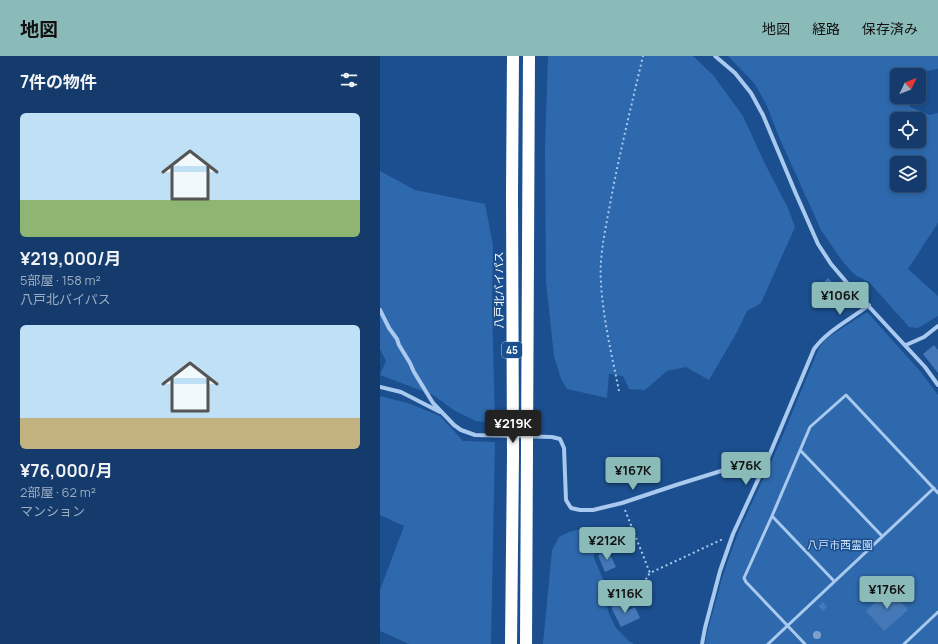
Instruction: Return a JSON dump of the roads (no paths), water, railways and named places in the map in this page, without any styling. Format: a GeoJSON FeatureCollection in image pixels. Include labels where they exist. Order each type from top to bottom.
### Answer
{"type":"FeatureCollection","features":[{"type":"Feature","properties":{"kind":"highway","name":"八戸北バイパス"},"geometry":{"type":"LineString","coordinates":[[511,644],[513,456],[513,56]]}},
{"type":"Feature","properties":{"kind":"highway","name":"45"},"geometry":{"type":"LineString","coordinates":[[526,644],[529,56]]}},
{"type":"Feature","properties":{"kind":"street"},"geometry":{"type":"LineString","coordinates":[[715,56],[735,73],[751,93],[763,115],[818,244],[848,284],[906,345],[938,385]]}},
{"type":"Feature","properties":{"kind":"street"},"geometry":{"type":"LineString","coordinates":[[702,644],[720,571],[733,534],[769,456],[814,349],[820,340],[869,305]]}},
{"type":"Feature","properties":{"kind":"street"},"geometry":{"type":"LineString","coordinates":[[380,310],[433,403],[454,425],[461,430],[475,435],[552,437],[560,439],[564,448],[566,500],[571,508],[593,510],[622,503],[769,456]]}},
{"type":"Feature","properties":{"kind":"street"},"geometry":{"type":"LineString","coordinates":[[906,345],[924,336],[938,326]]}},
{"type":"Feature","properties":{"kind":"street"},"geometry":{"type":"LineString","coordinates":[[380,387],[401,392],[444,414]]}},
{"type":"Feature","properties":{"kind":"lane"},"geometry":{"type":"LineString","coordinates":[[804,644],[746,582],[744,578],[801,451],[810,427],[846,395],[938,493]]}},
{"type":"Feature","properties":{"kind":"lane"},"geometry":{"type":"LineString","coordinates":[[801,451],[882,536]]}},
{"type":"Feature","properties":{"kind":"lane"},"geometry":{"type":"LineString","coordinates":[[768,644],[934,488]]}},
{"type":"Feature","properties":{"kind":"lane"},"geometry":{"type":"LineString","coordinates":[[772,516],[834,581]]}},
{"type":"Feature","properties":{"kind":"lane"},"geometry":{"type":"LineString","coordinates":[[904,644],[938,612]]}},
{"type":"Feature","properties":{"kind":"park label","name":"八戸市西霊園"},"geometry":{"type":"Point","coordinates":[840,545]}}]}
